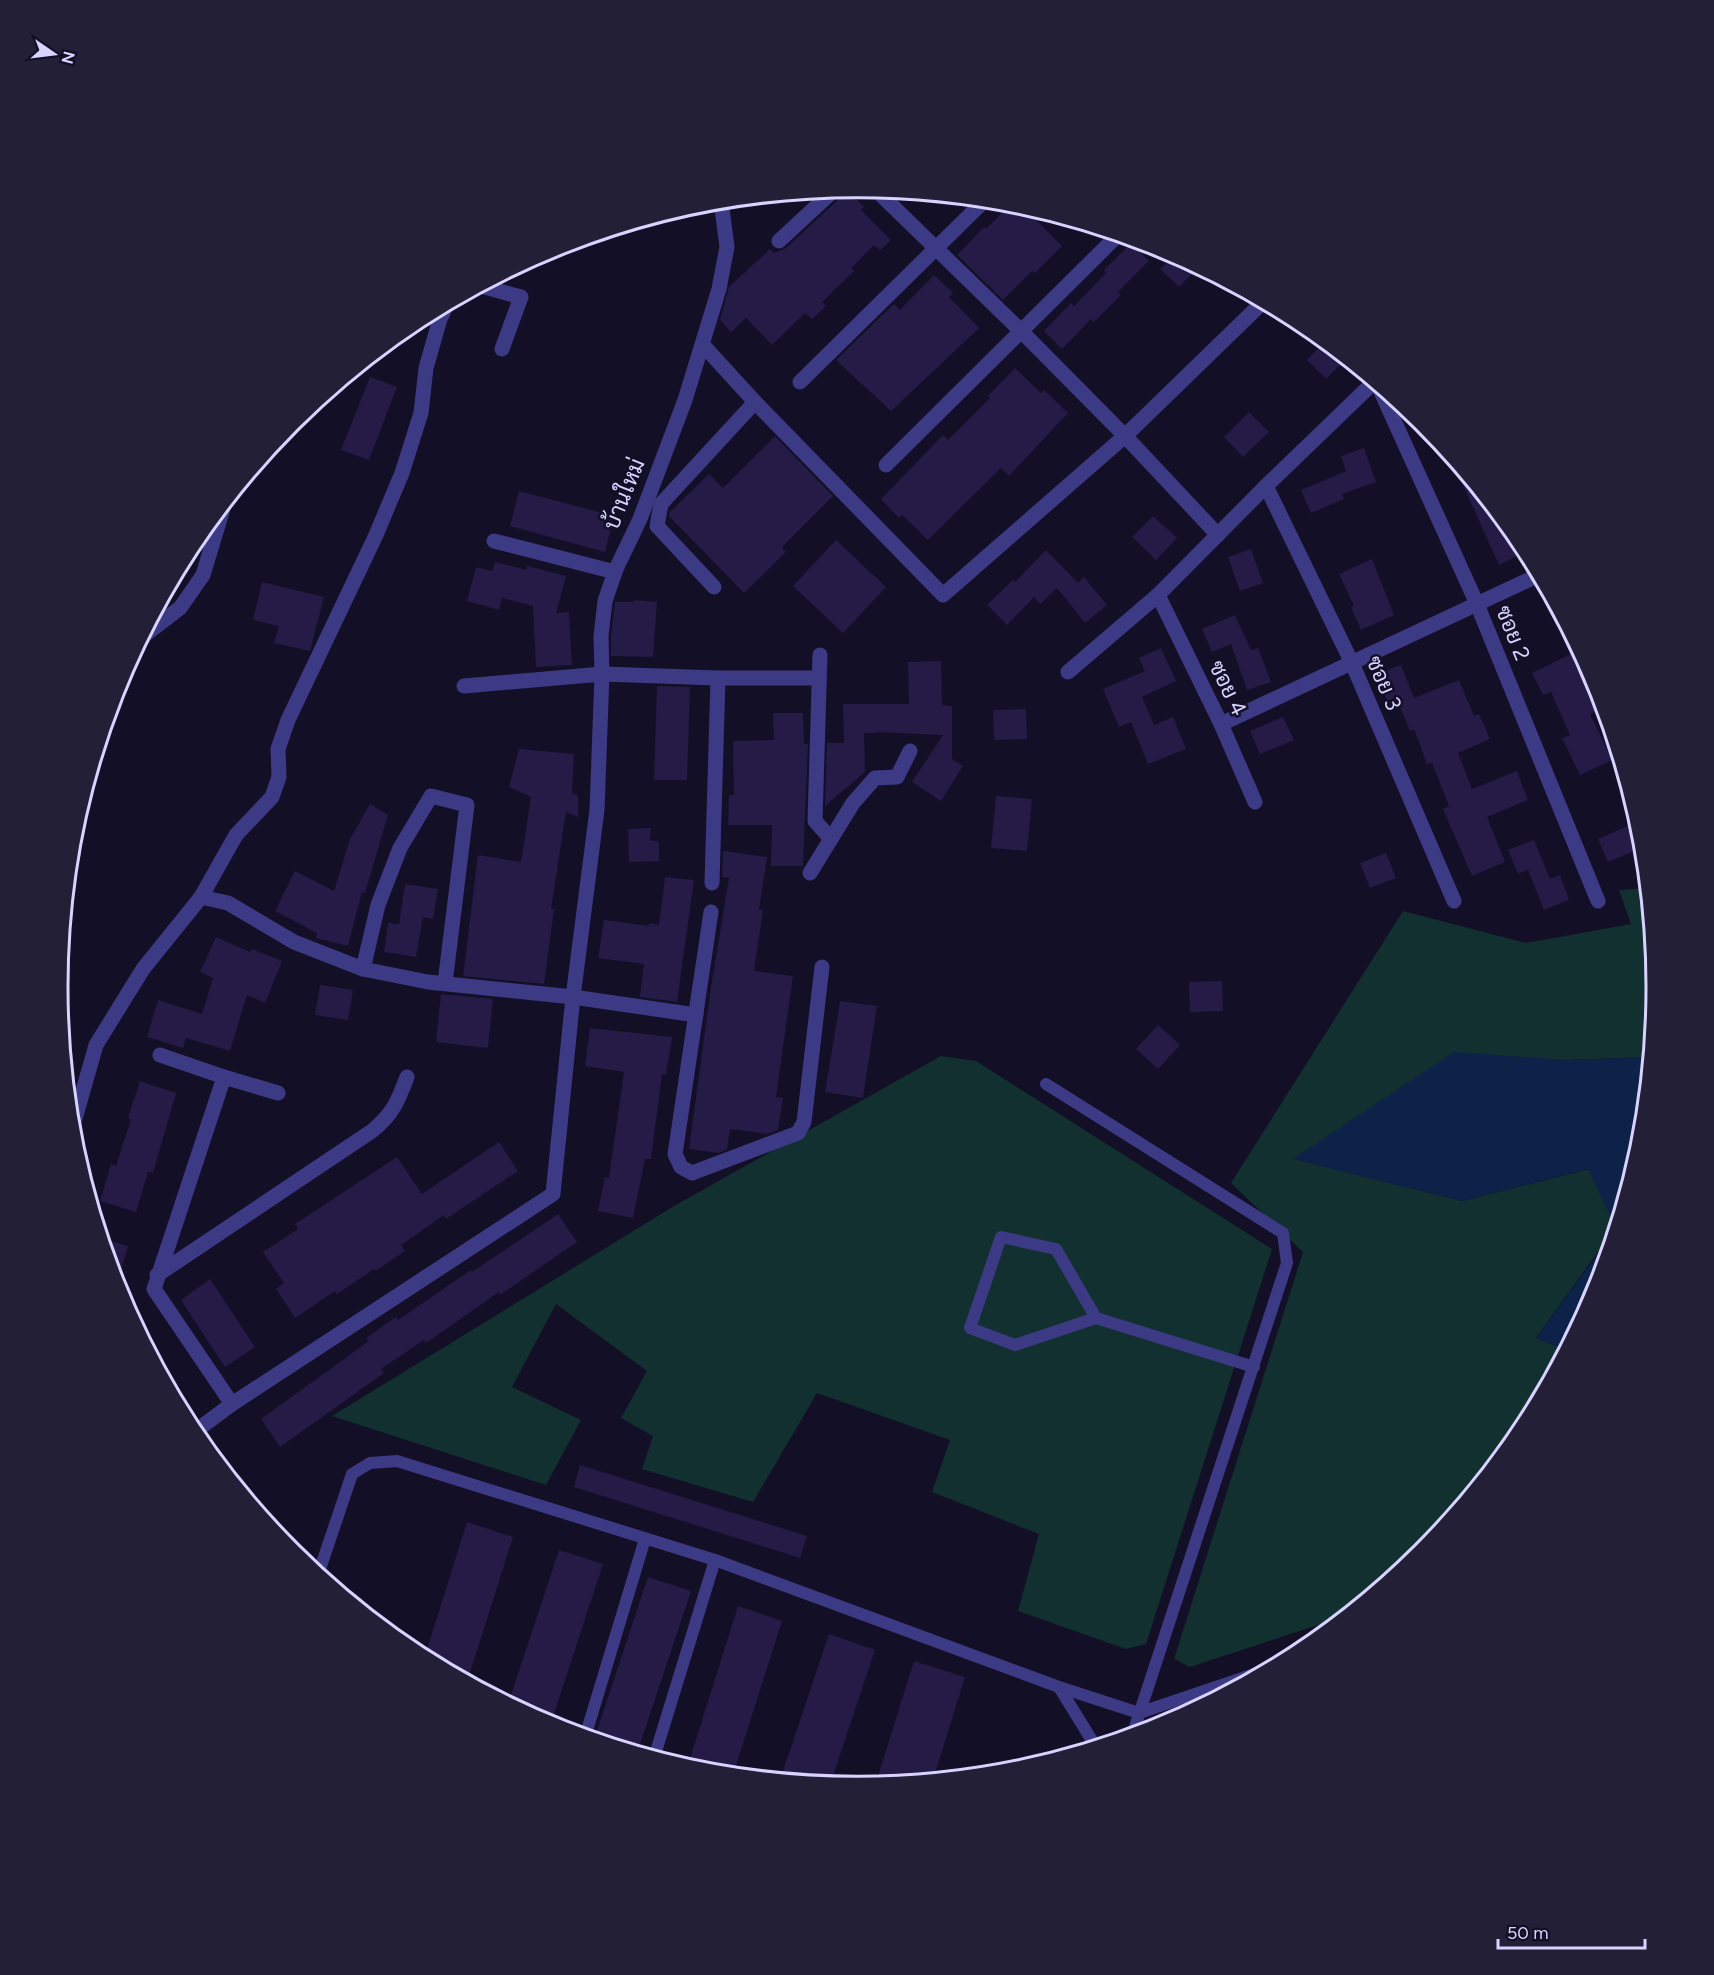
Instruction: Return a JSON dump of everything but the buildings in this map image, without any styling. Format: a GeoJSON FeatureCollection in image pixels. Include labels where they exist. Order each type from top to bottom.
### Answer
{"type":"FeatureCollection","features":[{"type":"Feature","properties":{"kind":"street"},"geometry":{"type":"LineString","coordinates":[[779,241],[824,199]]}},
{"type":"Feature","properties":{"kind":"street"},"geometry":{"type":"LineString","coordinates":[[885,199],[1021,331],[1125,436],[1218,535]]}},
{"type":"Feature","properties":{"kind":"street"},"geometry":{"type":"LineString","coordinates":[[800,382],[977,208]]}},
{"type":"Feature","properties":{"kind":"street","name":"บ้านใหม่"},"geometry":{"type":"LineString","coordinates":[[232,1404],[553,1194],[573,997],[597,810],[602,674],[601,636],[605,601],[615,572],[640,519],[703,345],[719,289],[727,247],[722,210]]}},
{"type":"Feature","properties":{"kind":"street"},"geometry":{"type":"LineString","coordinates":[[886,465],[1112,241]]}},
{"type":"Feature","properties":{"kind":"street"},"geometry":{"type":"LineString","coordinates":[[490,289],[520,297],[502,348]]}},
{"type":"Feature","properties":{"kind":"street"},"geometry":{"type":"LineString","coordinates":[[703,345],[755,402],[943,595],[1125,436],[1257,307]]}},
{"type":"Feature","properties":{"kind":"street"},"geometry":{"type":"LineString","coordinates":[[77,1110],[96,1045],[142,969],[201,897],[236,835],[272,797],[279,777],[278,749],[288,720],[376,535],[402,472],[421,413],[426,368],[441,317]]}},
{"type":"Feature","properties":{"kind":"street"},"geometry":{"type":"LineString","coordinates":[[1068,672],[1158,595],[1369,387]]}},
{"type":"Feature","properties":{"kind":"street","name":"ซอย 2"},"geometry":{"type":"LineString","coordinates":[[1385,401],[1477,604],[1598,901]]}},
{"type":"Feature","properties":{"kind":"street"},"geometry":{"type":"LineString","coordinates":[[714,587],[657,526],[661,504],[755,402]]}},
{"type":"Feature","properties":{"kind":"street","name":"ซอย 3"},"geometry":{"type":"LineString","coordinates":[[1266,486],[1352,663],[1454,902]]}},
{"type":"Feature","properties":{"kind":"street"},"geometry":{"type":"LineString","coordinates":[[155,627],[180,608],[203,575],[218,525]]}},
{"type":"Feature","properties":{"kind":"street"},"geometry":{"type":"LineString","coordinates":[[494,541],[615,572]]}},
{"type":"Feature","properties":{"kind":"street"},"geometry":{"type":"LineString","coordinates":[[1221,724],[1532,578]]}},
{"type":"Feature","properties":{"kind":"street","name":"ซอย 4"},"geometry":{"type":"LineString","coordinates":[[1158,595],[1221,724],[1255,802]]}},
{"type":"Feature","properties":{"kind":"street"},"geometry":{"type":"LineString","coordinates":[[820,655],[815,820],[831,839]]}},
{"type":"Feature","properties":{"kind":"street"},"geometry":{"type":"LineString","coordinates":[[464,686],[602,674],[717,678],[819,678]]}},
{"type":"Feature","properties":{"kind":"street"},"geometry":{"type":"LineString","coordinates":[[712,883],[717,678]]}},
{"type":"Feature","properties":{"kind":"street"},"geometry":{"type":"LineString","coordinates":[[810,873],[853,803],[875,778],[897,777],[910,751]]}},
{"type":"Feature","properties":{"kind":"street"},"geometry":{"type":"LineString","coordinates":[[363,969],[378,905],[400,848],[431,796],[467,805],[445,983]]}},
{"type":"Feature","properties":{"kind":"street"},"geometry":{"type":"LineString","coordinates":[[201,897],[228,903],[294,942],[363,969],[428,982],[573,997],[696,1015]]}},
{"type":"Feature","properties":{"kind":"street"},"geometry":{"type":"LineString","coordinates":[[711,912],[675,1154],[681,1167],[692,1173],[798,1133],[804,1122],[822,967]]}},
{"type":"Feature","properties":{"kind":"street"},"geometry":{"type":"LineString","coordinates":[[160,1055],[278,1093]]}},
{"type":"Feature","properties":{"kind":"street"},"geometry":{"type":"LineString","coordinates":[[201,1427],[232,1404],[154,1289],[224,1077]]}},
{"type":"Feature","properties":{"kind":"street"},"geometry":{"type":"LineString","coordinates":[[157,1275],[372,1131],[396,1106],[407,1077]]}},
{"type":"Feature","properties":{"kind":"lane"},"geometry":{"type":"LineString","coordinates":[[1046,1084],[1283,1233],[1287,1263],[1135,1726]]}},
{"type":"Feature","properties":{"kind":"lane"},"geometry":{"type":"LineString","coordinates":[[1096,1318],[1056,1249],[1001,1236],[970,1328],[1016,1345],[1096,1318],[1254,1367]]}},
{"type":"Feature","properties":{"kind":"lane"},"geometry":{"type":"LineString","coordinates":[[321,1567],[352,1474],[370,1463],[397,1461],[715,1560],[1059,1687],[1139,1713],[1234,1681]]}},
{"type":"Feature","properties":{"kind":"lane"},"geometry":{"type":"LineString","coordinates":[[587,1729],[645,1539]]}},
{"type":"Feature","properties":{"kind":"lane"},"geometry":{"type":"LineString","coordinates":[[656,1751],[715,1560]]}},
{"type":"Feature","properties":{"kind":"lane"},"geometry":{"type":"LineString","coordinates":[[1059,1687],[1092,1741]]}},
{"type":"Feature","properties":{"kind":"green space"},"geometry":{"type":"Polygon","coordinates":[[[1640,888],[1645,936],[1646,988],[1643,1057],[1569,1060],[1294,1159],[1462,1201],[1589,1169],[1612,1218],[1604,1244],[1536,1338],[1559,1347],[1541,1382],[1483,1468],[1451,1508],[1378,1581],[1338,1614],[1327,1622],[1190,1667],[1174,1659],[1303,1252],[1231,1183],[1403,911],[1526,943],[1631,924],[1619,890],[1640,888]]]}},
{"type":"Feature","properties":{"kind":"green space"},"geometry":{"type":"Polygon","coordinates":[[[941,1056],[976,1061],[1272,1249],[1146,1644],[1126,1649],[1018,1611],[1039,1534],[932,1492],[950,1440],[817,1393],[753,1502],[642,1469],[653,1436],[621,1418],[647,1371],[556,1304],[512,1387],[581,1420],[546,1485],[332,1416],[674,1206],[941,1056]]]}},
{"type":"Feature","properties":{"kind":"water"},"geometry":{"type":"Polygon","coordinates":[[[1454,1052],[1569,1060],[1643,1057],[1631,1142],[1612,1218],[1588,1169],[1462,1201],[1293,1159],[1454,1052]]]}},
{"type":"Feature","properties":{"kind":"water"},"geometry":{"type":"Polygon","coordinates":[[[1603,1247],[1559,1347],[1536,1338],[1603,1247]]]}}]}
